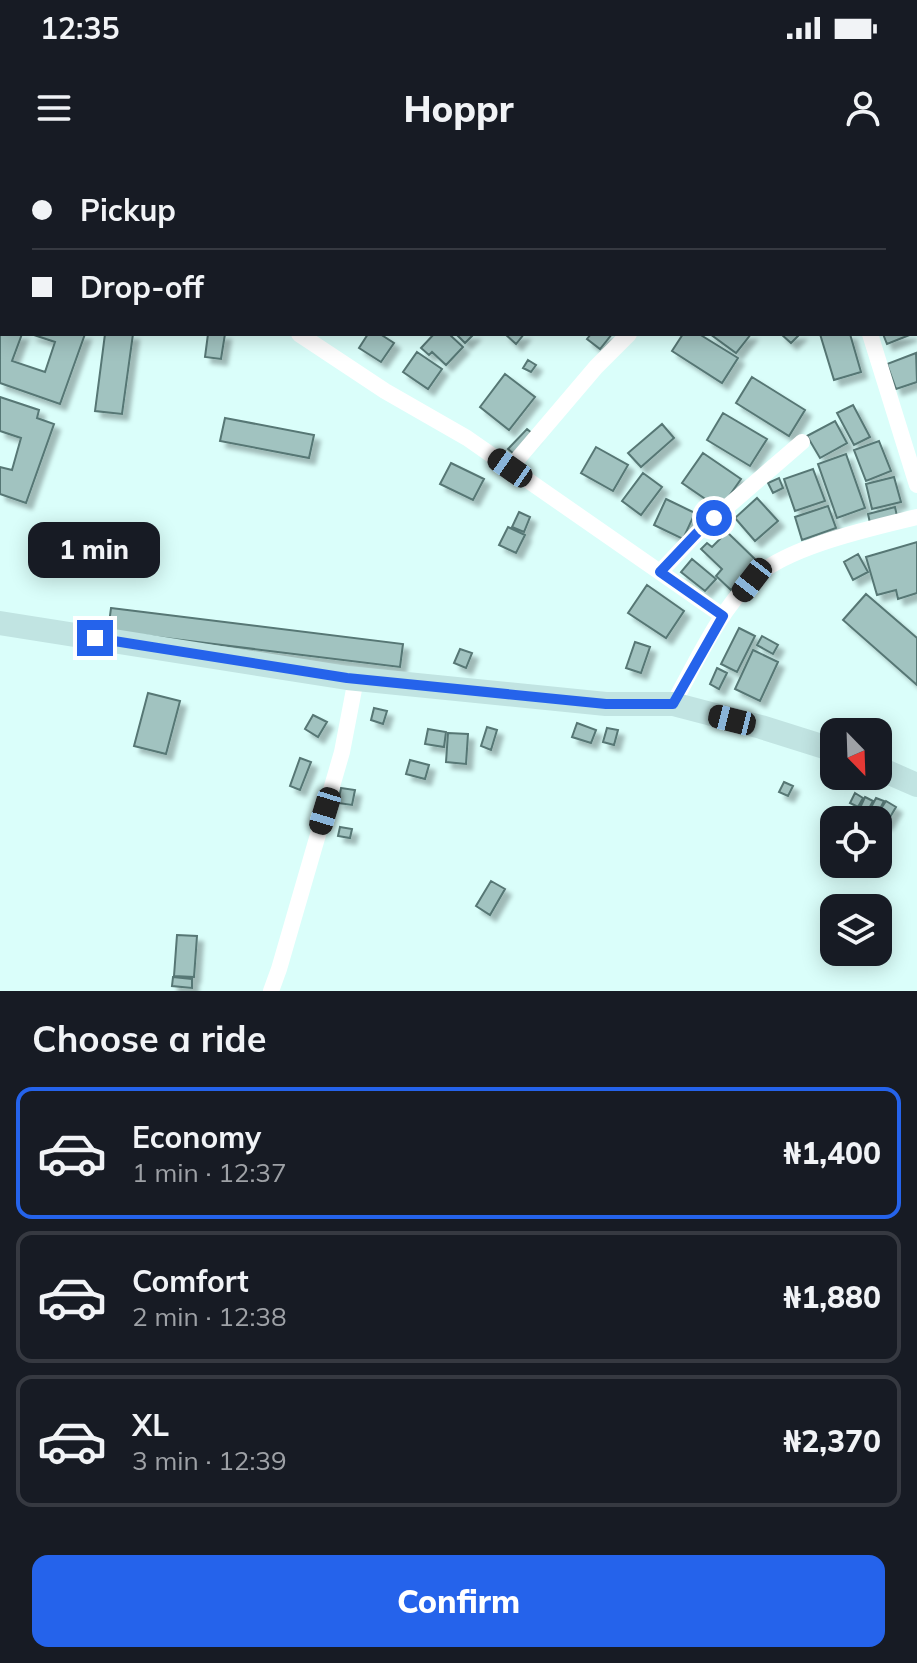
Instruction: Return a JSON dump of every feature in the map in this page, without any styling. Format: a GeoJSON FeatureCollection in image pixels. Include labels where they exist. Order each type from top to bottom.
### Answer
{"type":"FeatureCollection","features":[{"type":"Feature","properties":{"kind":"main road"},"geometry":{"type":"LineString","coordinates":[[0,623],[356,679],[606,704],[673,704],[820,746]]}},
{"type":"Feature","properties":{"kind":"main road"},"geometry":{"type":"LineString","coordinates":[[892,774],[917,785]]}},
{"type":"Feature","properties":{"kind":"street"},"geometry":{"type":"LineString","coordinates":[[302,336],[385,391],[467,438],[723,616]]}},
{"type":"Feature","properties":{"kind":"street"},"geometry":{"type":"LineString","coordinates":[[510,468],[596,367],[627,336]]}},
{"type":"Feature","properties":{"kind":"street"},"geometry":{"type":"LineString","coordinates":[[871,336],[917,485]]}},
{"type":"Feature","properties":{"kind":"street"},"geometry":{"type":"LineString","coordinates":[[660,572],[697,533],[802,442]]}},
{"type":"Feature","properties":{"kind":"street"},"geometry":{"type":"LineString","coordinates":[[673,704],[723,616],[752,580],[793,554],[917,517]]}},
{"type":"Feature","properties":{"kind":"street"},"geometry":{"type":"LineString","coordinates":[[271,991],[342,752],[356,679]]}},
{"type":"Feature","properties":{"kind":"building"},"geometry":{"type":"Polygon","coordinates":[[[0,336],[21,336],[12,361],[45,372],[55,342],[37,336],[84,336],[60,404],[0,383],[0,336]]]}},
{"type":"Feature","properties":{"kind":"building"},"geometry":{"type":"Polygon","coordinates":[[[105,336],[133,336],[122,414],[95,411],[105,336]]]}},
{"type":"Feature","properties":{"kind":"building"},"geometry":{"type":"Polygon","coordinates":[[[208,336],[225,336],[221,359],[205,357],[208,336]]]}},
{"type":"Feature","properties":{"kind":"building"},"geometry":{"type":"Polygon","coordinates":[[[367,336],[383,336],[394,343],[381,362],[359,348],[367,336]]]}},
{"type":"Feature","properties":{"kind":"building"},"geometry":{"type":"Polygon","coordinates":[[[432,336],[451,336],[463,347],[446,365],[432,352],[429,355],[421,348],[432,336]]]}},
{"type":"Feature","properties":{"kind":"building"},"geometry":{"type":"Polygon","coordinates":[[[458,336],[472,336],[465,343],[458,336]]]}},
{"type":"Feature","properties":{"kind":"building"},"geometry":{"type":"Polygon","coordinates":[[[507,336],[522,336],[516,344],[507,336]]]}},
{"type":"Feature","properties":{"kind":"building"},"geometry":{"type":"Polygon","coordinates":[[[589,336],[610,336],[600,349],[587,339],[589,336]]]}},
{"type":"Feature","properties":{"kind":"building"},"geometry":{"type":"Polygon","coordinates":[[[682,336],[702,336],[738,358],[722,383],[672,351],[682,336]]]}},
{"type":"Feature","properties":{"kind":"building"},"geometry":{"type":"Polygon","coordinates":[[[713,336],[749,336],[736,353],[713,336]]]}},
{"type":"Feature","properties":{"kind":"building"},"geometry":{"type":"Polygon","coordinates":[[[783,336],[798,336],[791,343],[783,336]]]}},
{"type":"Feature","properties":{"kind":"building"},"geometry":{"type":"Polygon","coordinates":[[[821,336],[851,336],[861,372],[834,380],[821,336]]]}},
{"type":"Feature","properties":{"kind":"building"},"geometry":{"type":"Polygon","coordinates":[[[884,336],[907,336],[887,344],[884,336]]]}},
{"type":"Feature","properties":{"kind":"building"},"geometry":{"type":"Polygon","coordinates":[[[417,352],[442,369],[428,389],[403,372],[417,352]]]}},
{"type":"Feature","properties":{"kind":"building"},"geometry":{"type":"Polygon","coordinates":[[[916,353],[917,382],[896,389],[887,364],[916,353]]]}},
{"type":"Feature","properties":{"kind":"building"},"geometry":{"type":"Polygon","coordinates":[[[528,360],[536,365],[531,372],[523,368],[528,360]]]}},
{"type":"Feature","properties":{"kind":"building"},"geometry":{"type":"Polygon","coordinates":[[[505,374],[535,397],[509,430],[480,407],[505,374]]]}},
{"type":"Feature","properties":{"kind":"building"},"geometry":{"type":"Polygon","coordinates":[[[752,377],[805,410],[789,436],[736,403],[752,377]]]}},
{"type":"Feature","properties":{"kind":"building"},"geometry":{"type":"Polygon","coordinates":[[[0,397],[39,410],[37,418],[54,424],[26,503],[0,494],[0,467],[12,470],[21,438],[0,431],[0,397]]]}},
{"type":"Feature","properties":{"kind":"building"},"geometry":{"type":"Polygon","coordinates":[[[853,405],[870,437],[854,445],[837,413],[853,405]]]}},
{"type":"Feature","properties":{"kind":"building"},"geometry":{"type":"Polygon","coordinates":[[[723,413],[767,439],[750,466],[707,440],[723,413]]]}},
{"type":"Feature","properties":{"kind":"building"},"geometry":{"type":"Polygon","coordinates":[[[225,418],[314,435],[309,458],[220,441],[225,418]]]}},
{"type":"Feature","properties":{"kind":"building"},"geometry":{"type":"Polygon","coordinates":[[[835,421],[847,443],[820,458],[807,436],[835,421]]]}},
{"type":"Feature","properties":{"kind":"building"},"geometry":{"type":"Polygon","coordinates":[[[662,424],[674,438],[641,467],[628,453],[662,424]]]}},
{"type":"Feature","properties":{"kind":"building"},"geometry":{"type":"Polygon","coordinates":[[[527,429],[533,434],[514,454],[508,449],[527,429]]]}},
{"type":"Feature","properties":{"kind":"building"},"geometry":{"type":"Polygon","coordinates":[[[879,441],[891,471],[866,481],[854,450],[879,441]]]}},
{"type":"Feature","properties":{"kind":"building"},"geometry":{"type":"Polygon","coordinates":[[[596,447],[628,465],[613,491],[581,473],[596,447]]]}},
{"type":"Feature","properties":{"kind":"building"},"geometry":{"type":"Polygon","coordinates":[[[703,453],[741,479],[720,509],[682,483],[703,453]]]}},
{"type":"Feature","properties":{"kind":"building"},"geometry":{"type":"Polygon","coordinates":[[[846,454],[865,508],[837,518],[818,464],[846,454]]]}},
{"type":"Feature","properties":{"kind":"building"},"geometry":{"type":"Polygon","coordinates":[[[451,463],[484,479],[473,500],[440,484],[451,463]]]}},
{"type":"Feature","properties":{"kind":"building"},"geometry":{"type":"Polygon","coordinates":[[[813,469],[825,501],[795,511],[784,479],[813,469]]]}},
{"type":"Feature","properties":{"kind":"building"},"geometry":{"type":"Polygon","coordinates":[[[643,473],[662,487],[641,515],[622,501],[643,473]]]}},
{"type":"Feature","properties":{"kind":"building"},"geometry":{"type":"Polygon","coordinates":[[[894,477],[901,502],[872,509],[866,484],[894,477]]]}},
{"type":"Feature","properties":{"kind":"building"},"geometry":{"type":"Polygon","coordinates":[[[779,478],[783,488],[773,493],[768,483],[779,478]]]}},
{"type":"Feature","properties":{"kind":"building"},"geometry":{"type":"Polygon","coordinates":[[[757,498],[778,521],[755,541],[735,518],[757,498]]]}},
{"type":"Feature","properties":{"kind":"building"},"geometry":{"type":"Polygon","coordinates":[[[666,499],[695,513],[683,539],[654,525],[666,499]]]}},
{"type":"Feature","properties":{"kind":"building"},"geometry":{"type":"Polygon","coordinates":[[[828,506],[836,528],[802,540],[795,517],[828,506]]]}},
{"type":"Feature","properties":{"kind":"building"},"geometry":{"type":"Polygon","coordinates":[[[895,507],[897,516],[870,523],[868,514],[895,507]]]}},
{"type":"Feature","properties":{"kind":"building"},"geometry":{"type":"Polygon","coordinates":[[[519,512],[530,517],[524,532],[512,527],[519,512]]]}},
{"type":"Feature","properties":{"kind":"building"},"geometry":{"type":"Polygon","coordinates":[[[508,527],[525,535],[516,553],[499,545],[508,527]]]}},
{"type":"Feature","properties":{"kind":"building"},"geometry":{"type":"Polygon","coordinates":[[[727,532],[758,562],[731,590],[716,576],[722,569],[701,549],[707,543],[712,547],[727,532]]]}},
{"type":"Feature","properties":{"kind":"building"},"geometry":{"type":"Polygon","coordinates":[[[917,542],[917,593],[898,599],[896,590],[877,595],[866,557],[917,542]]]}},
{"type":"Feature","properties":{"kind":"building"},"geometry":{"type":"Polygon","coordinates":[[[858,554],[868,572],[853,580],[844,562],[858,554]]]}},
{"type":"Feature","properties":{"kind":"building"},"geometry":{"type":"Polygon","coordinates":[[[692,559],[716,579],[705,591],[681,572],[692,559]]]}},
{"type":"Feature","properties":{"kind":"building"},"geometry":{"type":"Polygon","coordinates":[[[647,585],[684,611],[666,638],[628,613],[647,585]]]}},
{"type":"Feature","properties":{"kind":"building"},"geometry":{"type":"Polygon","coordinates":[[[866,594],[917,638],[917,685],[843,620],[866,594]]]}},
{"type":"Feature","properties":{"kind":"building"},"geometry":{"type":"Polygon","coordinates":[[[111,608],[403,644],[400,667],[108,631],[111,608]]]}},
{"type":"Feature","properties":{"kind":"building"},"geometry":{"type":"Polygon","coordinates":[[[739,628],[755,636],[737,672],[721,664],[739,628]]]}},
{"type":"Feature","properties":{"kind":"building"},"geometry":{"type":"Polygon","coordinates":[[[762,636],[778,645],[773,654],[757,645],[762,636]]]}},
{"type":"Feature","properties":{"kind":"building"},"geometry":{"type":"Polygon","coordinates":[[[635,642],[650,647],[641,673],[626,668],[635,642]]]}},
{"type":"Feature","properties":{"kind":"building"},"geometry":{"type":"Polygon","coordinates":[[[460,649],[472,653],[466,668],[454,663],[460,649]]]}},
{"type":"Feature","properties":{"kind":"building"},"geometry":{"type":"Polygon","coordinates":[[[753,650],[778,662],[760,701],[735,689],[753,650]]]}},
{"type":"Feature","properties":{"kind":"building"},"geometry":{"type":"Polygon","coordinates":[[[717,668],[727,673],[719,689],[710,684],[717,668]]]}},
{"type":"Feature","properties":{"kind":"building"},"geometry":{"type":"Polygon","coordinates":[[[148,693],[180,701],[166,754],[134,746],[148,693]]]}},
{"type":"Feature","properties":{"kind":"building"},"geometry":{"type":"Polygon","coordinates":[[[374,708],[387,711],[383,724],[371,720],[374,708]]]}},
{"type":"Feature","properties":{"kind":"building"},"geometry":{"type":"Polygon","coordinates":[[[313,715],[327,722],[318,737],[305,729],[313,715]]]}},
{"type":"Feature","properties":{"kind":"building"},"geometry":{"type":"Polygon","coordinates":[[[577,723],[596,730],[591,743],[572,737],[577,723]]]}},
{"type":"Feature","properties":{"kind":"building"},"geometry":{"type":"Polygon","coordinates":[[[487,727],[497,730],[491,750],[481,746],[487,727]]]}},
{"type":"Feature","properties":{"kind":"building"},"geometry":{"type":"Polygon","coordinates":[[[607,728],[618,730],[614,745],[603,742],[607,728]]]}},
{"type":"Feature","properties":{"kind":"building"},"geometry":{"type":"Polygon","coordinates":[[[428,729],[446,732],[444,747],[425,744],[428,729]]]}},
{"type":"Feature","properties":{"kind":"building"},"geometry":{"type":"Polygon","coordinates":[[[448,733],[468,734],[466,764],[446,762],[448,733]]]}},
{"type":"Feature","properties":{"kind":"building"},"geometry":{"type":"Polygon","coordinates":[[[300,758],[311,762],[300,790],[290,786],[300,758]]]}},
{"type":"Feature","properties":{"kind":"building"},"geometry":{"type":"Polygon","coordinates":[[[410,760],[429,765],[425,779],[406,774],[410,760]]]}},
{"type":"Feature","properties":{"kind":"building"},"geometry":{"type":"Polygon","coordinates":[[[784,782],[793,786],[788,796],[779,792],[784,782]]]}},
{"type":"Feature","properties":{"kind":"building"},"geometry":{"type":"Polygon","coordinates":[[[341,788],[355,790],[352,805],[338,803],[341,788]]]}},
{"type":"Feature","properties":{"kind":"building"},"geometry":{"type":"Polygon","coordinates":[[[855,793],[863,798],[859,806],[850,803],[855,793]]]}},
{"type":"Feature","properties":{"kind":"building"},"geometry":{"type":"Polygon","coordinates":[[[865,797],[873,801],[870,806],[861,806],[865,797]]]}},
{"type":"Feature","properties":{"kind":"building"},"geometry":{"type":"Polygon","coordinates":[[[876,798],[884,801],[882,806],[872,806],[876,798]]]}},
{"type":"Feature","properties":{"kind":"building"},"geometry":{"type":"Polygon","coordinates":[[[886,801],[896,807],[892,814],[892,806],[883,806],[886,801]]]}},
{"type":"Feature","properties":{"kind":"building"},"geometry":{"type":"Polygon","coordinates":[[[340,827],[352,829],[350,838],[338,836],[340,827]]]}},
{"type":"Feature","properties":{"kind":"building"},"geometry":{"type":"Polygon","coordinates":[[[491,881],[505,889],[490,915],[476,906],[491,881]]]}},
{"type":"Feature","properties":{"kind":"building"},"geometry":{"type":"Polygon","coordinates":[[[177,935],[197,936],[194,977],[174,976],[177,935]]]}},
{"type":"Feature","properties":{"kind":"building"},"geometry":{"type":"Polygon","coordinates":[[[173,977],[192,979],[192,988],[172,986],[173,977]]]}},
{"type":"Feature","properties":{"kind":"route"},"geometry":{"type":"LineString","coordinates":[[95,638],[347,678],[606,704],[673,704],[723,616],[660,572],[714,518]]}}]}
